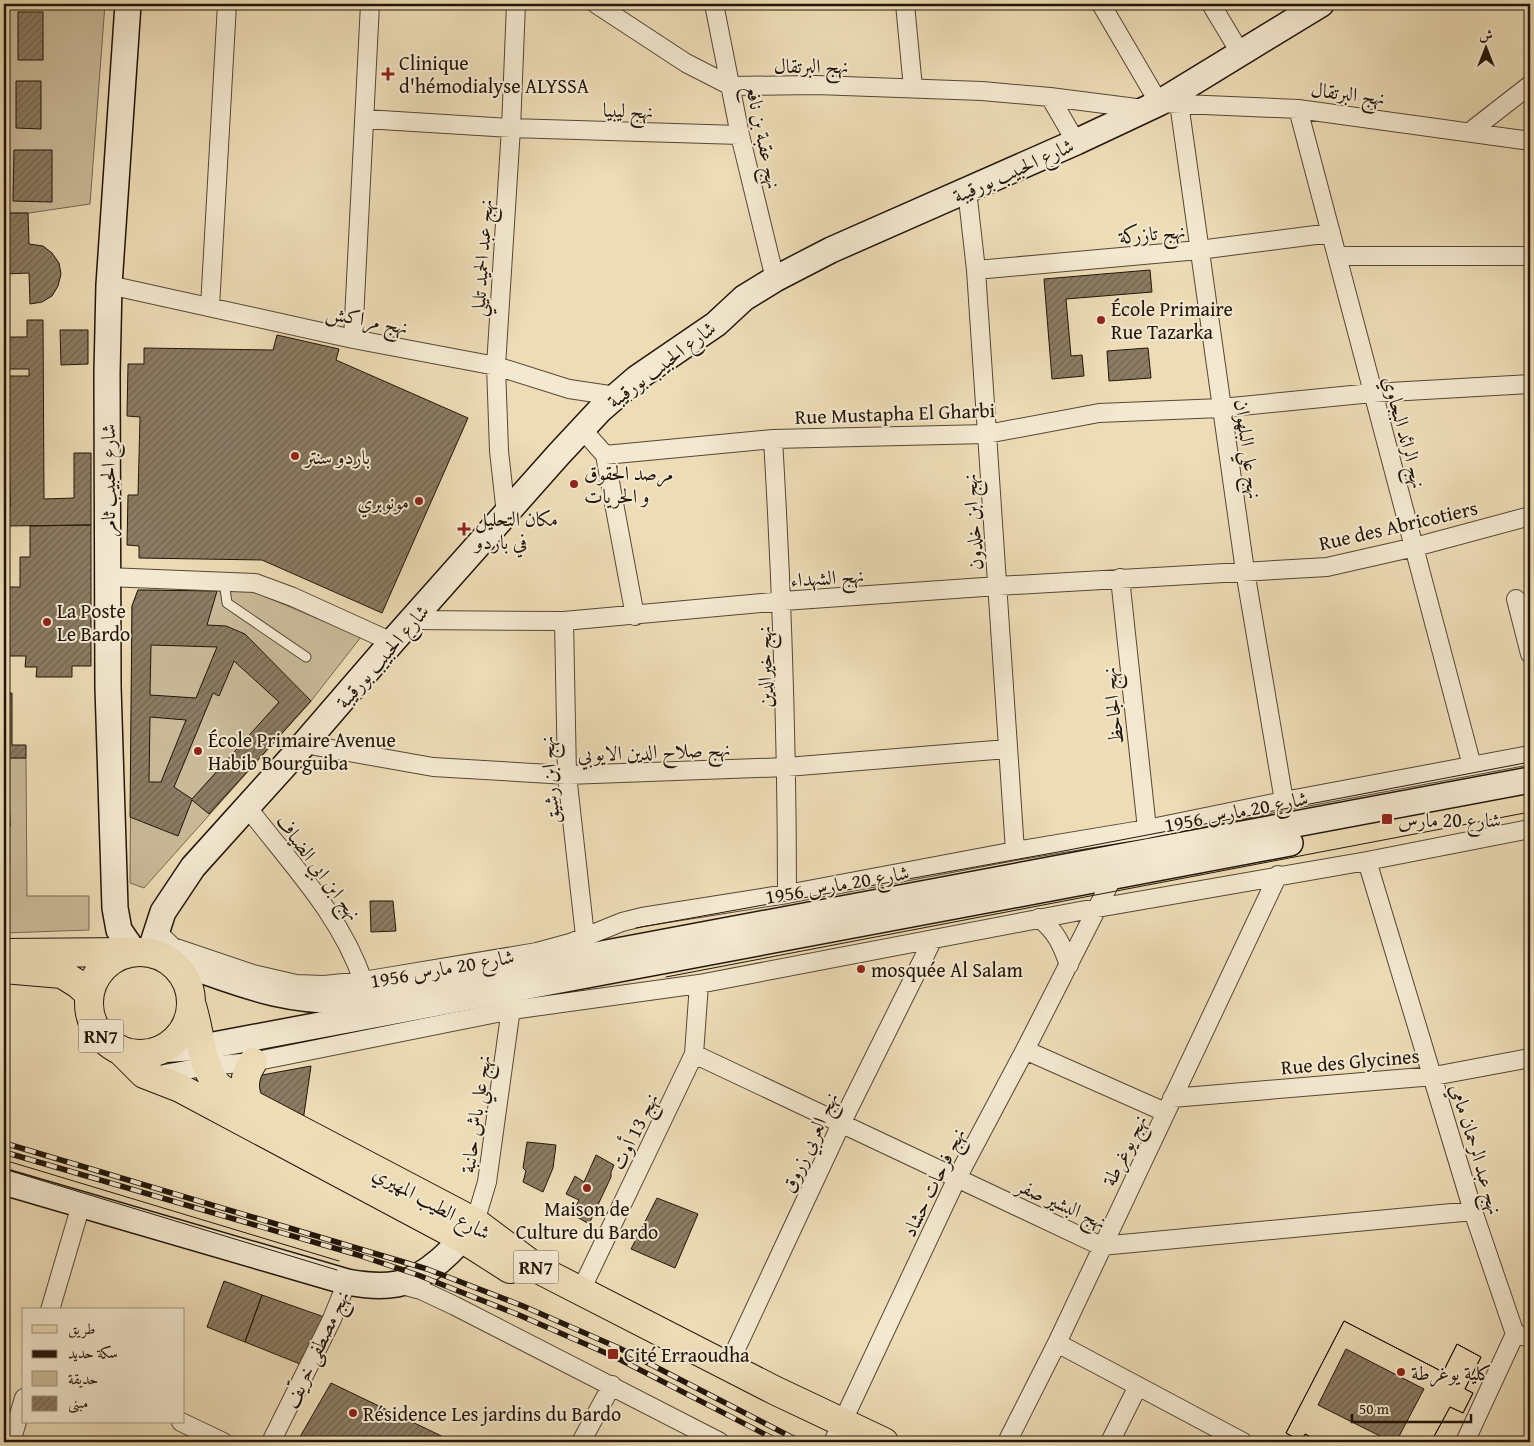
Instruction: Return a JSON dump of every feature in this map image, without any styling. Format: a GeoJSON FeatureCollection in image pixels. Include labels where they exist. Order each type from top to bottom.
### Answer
{"type":"FeatureCollection","features":[{"type":"Feature","properties":{"kind":"main road","name":"شارع الحبيب ثامر"},"geometry":{"type":"LineString","coordinates":[[128,4],[110,285],[107,577],[109,764],[115,908],[119,930],[150,948]]}},
{"type":"Feature","properties":{"kind":"main road","name":"شارع الحبيب بورقيبة"},"geometry":{"type":"LineString","coordinates":[[150,948],[163,912],[179,886],[392,642],[582,429],[637,378],[716,324],[744,298],[775,279],[839,246],[1160,105],[1321,4]]}},
{"type":"Feature","properties":{"kind":"main road","name":"شارع 20 مارس 1956"},"geometry":{"type":"LineString","coordinates":[[1274,837],[1530,780]]}},
{"type":"Feature","properties":{"kind":"main road","name":"شارع 20 مارس 1956"},"geometry":{"type":"LineString","coordinates":[[159,1050],[205,1057],[508,990],[1118,865],[1274,837],[1530,797]]}},
{"type":"Feature","properties":{"kind":"main road"},"geometry":{"type":"LineString","coordinates":[[4,953],[150,948]]}},
{"type":"Feature","properties":{"kind":"main road","name":"شارع 20 مارس 1956"},"geometry":{"type":"LineString","coordinates":[[150,948],[255,990],[293,998],[321,1001],[356,1000],[383,996],[508,990]]}},
{"type":"Feature","properties":{"kind":"main road","name":"RN7"},"geometry":{"type":"LineString","coordinates":[[150,948],[170,961],[186,980],[191,1003],[187,1023],[172,1042],[159,1050],[142,1054],[119,1049],[104,1039],[97,1030],[90,1013],[89,994],[92,983],[105,965],[113,959],[150,948]]}},
{"type":"Feature","properties":{"kind":"main road","name":"RN7"},"geometry":{"type":"LineString","coordinates":[[4,968],[62,974],[89,994]]}},
{"type":"Feature","properties":{"kind":"main road","name":"شارع الطيب المهيري"},"geometry":{"type":"LineString","coordinates":[[191,1003],[212,1079],[220,1088],[538,1269],[728,1366],[838,1437]]}},
{"type":"Feature","properties":{"kind":"main road","name":"شارع الطيب المهيري"},"geometry":{"type":"LineString","coordinates":[[119,1049],[137,1068],[148,1076],[180,1088],[469,1230],[544,1291],[838,1437],[884,1442]]}},
{"type":"Feature","properties":{"kind":"main road"},"geometry":{"type":"LineString","coordinates":[[251,1105],[245,1093],[247,1074],[253,1062]]}},
{"type":"Feature","properties":{"kind":"main road"},"geometry":{"type":"LineString","coordinates":[[4,1182],[347,1282],[374,1285],[397,1284],[418,1275],[469,1230]]}},
{"type":"Feature","properties":{"kind":"street"},"geometry":{"type":"LineString","coordinates":[[210,307],[227,4]]}},
{"type":"Feature","properties":{"kind":"street"},"geometry":{"type":"LineString","coordinates":[[353,339],[370,4]]}},
{"type":"Feature","properties":{"kind":"street","name":"نهج عبد الحميد تليلي"},"geometry":{"type":"LineString","coordinates":[[506,514],[500,451],[496,366],[511,128],[516,4]]}},
{"type":"Feature","properties":{"kind":"street","name":"نهج البرتقال"},"geometry":{"type":"LineString","coordinates":[[596,4],[686,63],[730,86],[913,88],[1160,105],[1298,109],[1530,140]]}},
{"type":"Feature","properties":{"kind":"street","name":"نهج عقبة بن نافع"},"geometry":{"type":"LineString","coordinates":[[714,4],[740,135],[775,279]]}},
{"type":"Feature","properties":{"kind":"street"},"geometry":{"type":"LineString","coordinates":[[904,4],[913,88]]}},
{"type":"Feature","properties":{"kind":"street"},"geometry":{"type":"LineString","coordinates":[[1101,4],[1160,105]]}},
{"type":"Feature","properties":{"kind":"street"},"geometry":{"type":"LineString","coordinates":[[1211,4],[1241,54]]}},
{"type":"Feature","properties":{"kind":"street"},"geometry":{"type":"LineString","coordinates":[[1471,131],[1530,85]]}},
{"type":"Feature","properties":{"kind":"street"},"geometry":{"type":"LineString","coordinates":[[1050,97],[1076,142]]}},
{"type":"Feature","properties":{"kind":"street","name":"نهج علي البلهوان"},"geometry":{"type":"LineString","coordinates":[[1160,105],[1199,250],[1245,571],[1284,801]]}},
{"type":"Feature","properties":{"kind":"street","name":"نهج الرائد البجاوي"},"geometry":{"type":"LineString","coordinates":[[1298,109],[1472,766]]}},
{"type":"Feature","properties":{"kind":"street","name":"نهج ليبيا"},"geometry":{"type":"LineString","coordinates":[[365,119],[511,128],[740,135]]}},
{"type":"Feature","properties":{"kind":"street","name":"نهج ابن خلدون"},"geometry":{"type":"LineString","coordinates":[[968,190],[976,270],[1015,851]]}},
{"type":"Feature","properties":{"kind":"street","name":"نهج تازركة"},"geometry":{"type":"LineString","coordinates":[[976,270],[1199,250],[1331,233]]}},
{"type":"Feature","properties":{"kind":"street"},"geometry":{"type":"LineString","coordinates":[[1337,256],[1530,256]]}},
{"type":"Feature","properties":{"kind":"street","name":"نهج مراكش"},"geometry":{"type":"LineString","coordinates":[[110,285],[353,339],[496,366],[550,385],[616,396]]}},
{"type":"Feature","properties":{"kind":"street","name":"Rue Mustapha El Gharbi"},"geometry":{"type":"LineString","coordinates":[[605,455],[773,440],[987,434],[1099,413],[1221,408],[1372,393],[1530,384]]}},
{"type":"Feature","properties":{"kind":"street"},"geometry":{"type":"LineString","coordinates":[[582,429],[605,455],[635,616]]}},
{"type":"Feature","properties":{"kind":"street","name":"نهج خيرالدين"},"geometry":{"type":"LineString","coordinates":[[773,440],[783,601],[787,767],[787,894]]}},
{"type":"Feature","properties":{"kind":"street","name":"Rue des Abricotiers"},"geometry":{"type":"LineString","coordinates":[[1245,571],[1340,565],[1530,516]]}},
{"type":"Feature","properties":{"kind":"street","name":"نهج الشهداء"},"geometry":{"type":"LineString","coordinates":[[413,620],[564,621],[783,601],[1245,571]]}},
{"type":"Feature","properties":{"kind":"street"},"geometry":{"type":"LineString","coordinates":[[107,577],[255,583],[392,642]]}},
{"type":"Feature","properties":{"kind":"street","name":"نهج الجاحظ"},"geometry":{"type":"LineString","coordinates":[[1120,578],[1147,829]]}},
{"type":"Feature","properties":{"kind":"street"},"geometry":{"type":"LineString","coordinates":[[1516,599],[1530,654]]}},
{"type":"Feature","properties":{"kind":"street","name":"نهج ابن رشيق"},"geometry":{"type":"LineString","coordinates":[[564,621],[567,775],[585,936]]}},
{"type":"Feature","properties":{"kind":"street","name":"نهج صلاح الدين الايوبي"},"geometry":{"type":"LineString","coordinates":[[304,744],[433,767],[567,775],[787,767],[1007,749]]}},
{"type":"Feature","properties":{"kind":"street","name":"شارع 20 مارس 1956"},"geometry":{"type":"LineString","coordinates":[[150,948],[173,947],[253,974],[296,984],[324,985],[363,982],[537,952],[560,946],[636,919],[787,894],[1015,851],[1147,829],[1284,801],[1530,755]]}},
{"type":"Feature","properties":{"kind":"street","name":"نهج ابن ابي الضياف"},"geometry":{"type":"LineString","coordinates":[[248,808],[335,920],[350,947],[363,982]]}},
{"type":"Feature","properties":{"kind":"street","name":"شارع 20 مارس 1956"},"geometry":{"type":"LineString","coordinates":[[205,1057],[253,1062],[508,990],[699,984],[1039,918],[1278,875],[1368,861],[1530,829]]}},
{"type":"Feature","properties":{"kind":"street","name":"نهج عبد الرحمان مامي"},"geometry":{"type":"LineString","coordinates":[[1368,861],[1473,1210],[1523,1336],[1465,1442]]}},
{"type":"Feature","properties":{"kind":"street","name":"نهج فرحات حشاد"},"geometry":{"type":"LineString","coordinates":[[838,1437],[957,1178],[1069,965],[1118,865]]}},
{"type":"Feature","properties":{"kind":"street","name":"نهج يوغرطة"},"geometry":{"type":"LineString","coordinates":[[1007,1442],[1057,1343],[1101,1246],[1278,875]]}},
{"type":"Feature","properties":{"kind":"street"},"geometry":{"type":"LineString","coordinates":[[1039,918],[1051,927],[1060,940],[1069,965]]}},
{"type":"Feature","properties":{"kind":"street","name":"نهج العربي زروق"},"geometry":{"type":"LineString","coordinates":[[728,1366],[842,1122],[933,939]]}},
{"type":"Feature","properties":{"kind":"street","name":"نهج 13 أوت"},"geometry":{"type":"LineString","coordinates":[[581,1290],[694,1054],[699,984]]}},
{"type":"Feature","properties":{"kind":"street","name":"نهج علي باش حانبة"},"geometry":{"type":"LineString","coordinates":[[469,1230],[487,1182],[502,1067],[508,990]]}},
{"type":"Feature","properties":{"kind":"street","name":"Rue des Glycines"},"geometry":{"type":"LineString","coordinates":[[1025,1050],[1169,1105],[1434,1076],[1530,1058]]}},
{"type":"Feature","properties":{"kind":"street","name":"نهج البشير صفر"},"geometry":{"type":"LineString","coordinates":[[694,1054],[842,1122],[1101,1246],[1473,1210]]}},
{"type":"Feature","properties":{"kind":"street"},"geometry":{"type":"LineString","coordinates":[[148,1076],[160,1076],[205,1057]]}},
{"type":"Feature","properties":{"kind":"street"},"geometry":{"type":"LineString","coordinates":[[51,1308],[81,1205]]}},
{"type":"Feature","properties":{"kind":"street","name":"نهج مصطفى خريّف"},"geometry":{"type":"LineString","coordinates":[[271,1442],[332,1319],[347,1282]]}},
{"type":"Feature","properties":{"kind":"street"},"geometry":{"type":"LineString","coordinates":[[397,1284],[421,1290],[612,1385],[720,1442]]}},
{"type":"Feature","properties":{"kind":"street"},"geometry":{"type":"LineString","coordinates":[[1057,1343],[1244,1442]]}},
{"type":"Feature","properties":{"kind":"street"},"geometry":{"type":"LineString","coordinates":[[581,1442],[612,1385]]}},
{"type":"Feature","properties":{"kind":"street"},"geometry":{"type":"LineString","coordinates":[[1110,1442],[1138,1386]]}},
{"type":"Feature","properties":{"kind":"street"},"geometry":{"type":"LineString","coordinates":[[11,1442],[22,1405]]}},
{"type":"Feature","properties":{"kind":"street"},"geometry":{"type":"LineString","coordinates":[[185,1424],[223,1442]]}},
{"type":"Feature","properties":{"kind":"lane"},"geometry":{"type":"LineString","coordinates":[[224,581],[227,603],[306,658]]}},
{"type":"Feature","properties":{"kind":"green space"},"geometry":{"type":"Polygon","coordinates":[[[4,4],[105,4],[90,204],[29,213],[4,213],[4,4]]]}},
{"type":"Feature","properties":{"kind":"green space","name":"École Primaire Avenue Habib Bourguiba"},"geometry":{"type":"Polygon","coordinates":[[[138,590],[252,591],[361,637],[311,701],[144,888],[130,883],[132,606],[138,590]]]}},
{"type":"Feature","properties":{"kind":"green space"},"geometry":{"type":"Polygon","coordinates":[[[4,758],[26,758],[27,896],[89,896],[89,930],[4,933],[4,826],[10,826],[9,794],[4,793],[4,758]]]}},
{"type":"Feature","properties":{"kind":"building"},"geometry":{"type":"Polygon","coordinates":[[[18,12],[43,12],[43,60],[18,60],[18,12]]]}},
{"type":"Feature","properties":{"kind":"building"},"geometry":{"type":"Polygon","coordinates":[[[16,81],[41,81],[41,129],[16,128],[16,81]]]}},
{"type":"Feature","properties":{"kind":"building"},"geometry":{"type":"Polygon","coordinates":[[[14,150],[52,150],[52,202],[13,201],[14,150]]]}},
{"type":"Feature","properties":{"kind":"building"},"geometry":{"type":"Polygon","coordinates":[[[4,213],[28,213],[29,244],[43,246],[52,253],[59,263],[61,274],[58,286],[52,296],[42,302],[30,304],[29,273],[4,274],[4,213]]]}},
{"type":"Feature","properties":{"kind":"building"},"geometry":{"type":"Polygon","coordinates":[[[1150,270],[1152,292],[1066,299],[1071,356],[1082,355],[1084,376],[1052,379],[1044,279],[1150,270]]]}},
{"type":"Feature","properties":{"kind":"building"},"geometry":{"type":"Polygon","coordinates":[[[27,320],[43,320],[44,499],[74,498],[74,453],[91,453],[91,525],[4,526],[4,506],[10,506],[9,437],[4,437],[4,376],[29,376],[29,369],[4,369],[4,337],[27,337],[27,320]]]}},
{"type":"Feature","properties":{"kind":"building"},"geometry":{"type":"Polygon","coordinates":[[[60,330],[88,330],[88,364],[61,365],[60,330]]]}},
{"type":"Feature","properties":{"kind":"building","name":"باردو سنتر"},"geometry":{"type":"Polygon","coordinates":[[[277,335],[339,349],[336,360],[468,418],[382,613],[262,560],[139,558],[139,546],[127,545],[128,495],[138,495],[140,417],[127,416],[128,364],[144,364],[144,348],[273,350],[277,335]]]}},
{"type":"Feature","properties":{"kind":"building"},"geometry":{"type":"Polygon","coordinates":[[[1148,348],[1151,378],[1109,381],[1107,351],[1148,348]]]}},
{"type":"Feature","properties":{"kind":"building","name":"La Poste Le Bardo"},"geometry":{"type":"Polygon","coordinates":[[[91,525],[91,666],[72,666],[72,677],[36,677],[37,667],[25,667],[26,656],[4,656],[4,587],[20,587],[20,557],[30,557],[30,526],[91,525]]]}},
{"type":"Feature","properties":{"kind":"building"},"geometry":{"type":"Polygon","coordinates":[[[138,590],[217,591],[207,625],[226,626],[245,634],[311,701],[209,814],[192,800],[178,836],[130,817],[132,606],[138,590]],[[151,645],[150,695],[196,698],[217,647],[151,645]],[[234,661],[219,696],[213,693],[174,787],[192,799],[279,702],[234,661]],[[150,717],[149,782],[161,782],[186,720],[150,717]]]}},
{"type":"Feature","properties":{"kind":"building"},"geometry":{"type":"Polygon","coordinates":[[[4,693],[12,693],[12,745],[26,745],[26,758],[4,758],[4,693]]]}},
{"type":"Feature","properties":{"kind":"building"},"geometry":{"type":"Polygon","coordinates":[[[4,793],[9,793],[10,826],[4,826],[4,793]]]}},
{"type":"Feature","properties":{"kind":"building"},"geometry":{"type":"Polygon","coordinates":[[[370,901],[393,901],[396,931],[371,932],[370,901]]]}},
{"type":"Feature","properties":{"kind":"building"},"geometry":{"type":"Polygon","coordinates":[[[311,1066],[303,1121],[255,1093],[256,1080],[262,1075],[311,1066]]]}},
{"type":"Feature","properties":{"kind":"building"},"geometry":{"type":"Polygon","coordinates":[[[527,1142],[556,1145],[553,1168],[543,1192],[523,1182],[526,1171],[523,1168],[527,1142]]]}},
{"type":"Feature","properties":{"kind":"building","name":"Maison de Culture du Bardo"},"geometry":{"type":"Polygon","coordinates":[[[596,1155],[614,1165],[611,1177],[589,1224],[572,1214],[579,1200],[566,1194],[575,1176],[584,1182],[596,1155]]]}},
{"type":"Feature","properties":{"kind":"building"},"geometry":{"type":"Polygon","coordinates":[[[657,1198],[698,1214],[675,1268],[631,1249],[657,1198]]]}},
{"type":"Feature","properties":{"kind":"building"},"geometry":{"type":"Polygon","coordinates":[[[224,1281],[262,1295],[245,1342],[207,1327],[224,1281]]]}},
{"type":"Feature","properties":{"kind":"building"},"geometry":{"type":"Polygon","coordinates":[[[262,1295],[327,1318],[305,1366],[245,1342],[262,1295]]]}},
{"type":"Feature","properties":{"kind":"building"},"geometry":{"type":"Polygon","coordinates":[[[1344,1321],[1443,1372],[1457,1344],[1481,1357],[1465,1389],[1473,1393],[1463,1413],[1450,1407],[1431,1442],[1396,1442],[1424,1389],[1346,1349],[1318,1405],[1392,1442],[1321,1442],[1305,1434],[1301,1441],[1286,1433],[1344,1321]]]}},
{"type":"Feature","properties":{"kind":"building","name":"كلية يوغرطة"},"geometry":{"type":"Polygon","coordinates":[[[1344,1321],[1443,1372],[1457,1344],[1481,1357],[1465,1389],[1473,1393],[1463,1413],[1450,1407],[1431,1442],[1321,1442],[1305,1434],[1301,1441],[1286,1433],[1344,1321]]]}},
{"type":"Feature","properties":{"kind":"building","name":"Résidence Les jardins du Bardo"},"geometry":{"type":"Polygon","coordinates":[[[331,1383],[454,1442],[297,1442],[331,1383]]]}},
{"type":"Feature","properties":{"kind":"tram line"},"geometry":{"type":"LineString","coordinates":[[636,928],[1058,852],[1530,762]]}},
{"type":"Feature","properties":{"kind":"tram line"},"geometry":{"type":"LineString","coordinates":[[666,977],[1530,812]]}},
{"type":"Feature","properties":{"kind":"tram line"},"geometry":{"type":"LineString","coordinates":[[4,1160],[339,1261]]}},
{"type":"Feature","properties":{"kind":"tram line"},"geometry":{"type":"LineString","coordinates":[[4,1169],[337,1270]]}},
{"type":"Feature","properties":{"kind":"railway"},"geometry":{"type":"LineString","coordinates":[[4,1143],[427,1269],[523,1306],[619,1348],[801,1442]]}},
{"type":"Feature","properties":{"kind":"railway"},"geometry":{"type":"LineString","coordinates":[[4,1152],[358,1255],[418,1275],[519,1315],[615,1357],[780,1442]]}},
{"type":"Feature","properties":{"kind":"place","name":"Clinique d'hémodialyse ALYSSA"},"geometry":{"type":"Point","coordinates":[388,74]}},
{"type":"Feature","properties":{"kind":"place","name":"École Primaire Rue Tazarka"},"geometry":{"type":"Point","coordinates":[1101,320]}},
{"type":"Feature","properties":{"kind":"place","name":"باردو سنتر"},"geometry":{"type":"Point","coordinates":[295,456]}},
{"type":"Feature","properties":{"kind":"place","name":"مرصد الحقوق و الحريات"},"geometry":{"type":"Point","coordinates":[574,484]}},
{"type":"Feature","properties":{"kind":"place","name":"مونوبري"},"geometry":{"type":"Point","coordinates":[419,501]}},
{"type":"Feature","properties":{"kind":"place","name":"مكان التحليل في باردو"},"geometry":{"type":"Point","coordinates":[464,529]}},
{"type":"Feature","properties":{"kind":"place","name":"La Poste Le Bardo"},"geometry":{"type":"Point","coordinates":[47,622]}},
{"type":"Feature","properties":{"kind":"place","name":"École Primaire Avenue Habib Bourguiba"},"geometry":{"type":"Point","coordinates":[198,751]}},
{"type":"Feature","properties":{"kind":"place","name":"شارع 20 مارس"},"geometry":{"type":"Point","coordinates":[1387,819]}},
{"type":"Feature","properties":{"kind":"place","name":"mosquée Al Salam"},"geometry":{"type":"Point","coordinates":[861,969]}},
{"type":"Feature","properties":{"kind":"place","name":"Maison de Culture du Bardo"},"geometry":{"type":"Point","coordinates":[587,1188]}},
{"type":"Feature","properties":{"kind":"place","name":"Cité Erraoudha"},"geometry":{"type":"Point","coordinates":[613,1354]}},
{"type":"Feature","properties":{"kind":"place","name":"كلية يوغرطة"},"geometry":{"type":"Point","coordinates":[1401,1372]}},
{"type":"Feature","properties":{"kind":"place","name":"Résidence Les jardins du Bardo"},"geometry":{"type":"Point","coordinates":[353,1413]}}]}
